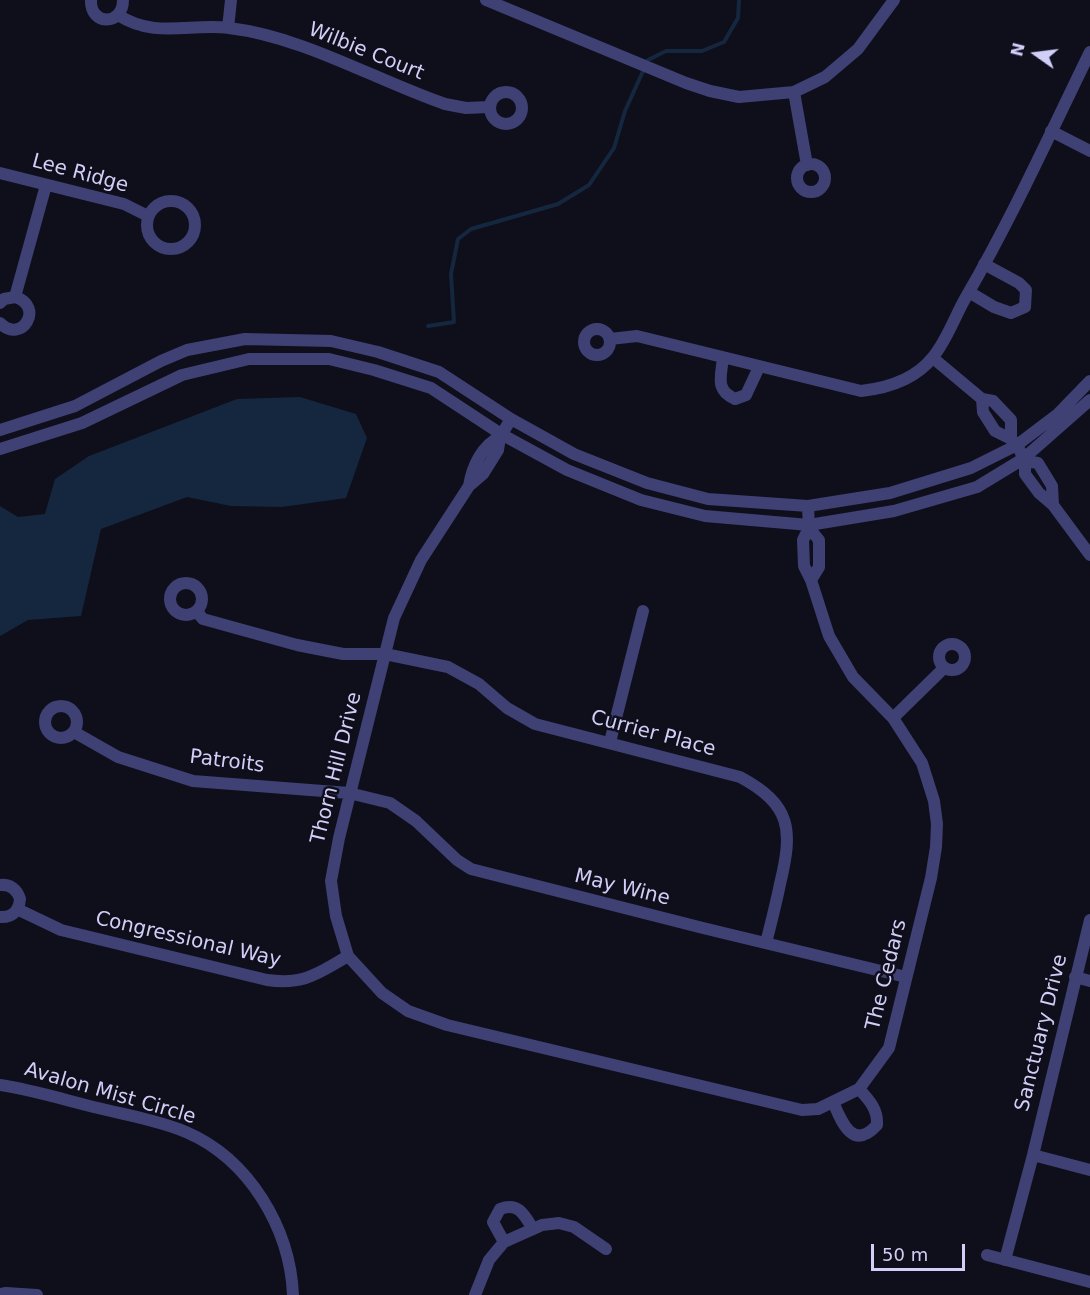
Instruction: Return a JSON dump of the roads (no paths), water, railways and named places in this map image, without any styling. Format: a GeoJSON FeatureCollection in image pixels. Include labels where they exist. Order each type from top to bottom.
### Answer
{"type":"FeatureCollection","features":[{"type":"Feature","properties":{"kind":"street","name":"Wilbie Court"},"geometry":{"type":"LineString","coordinates":[[91,0],[92,9],[99,17],[109,19],[118,15],[130,23],[147,28],[228,28],[272,38],[312,50],[445,104],[466,108],[489,107]]}},
{"type":"Feature","properties":{"kind":"street"},"geometry":{"type":"LineString","coordinates":[[118,15],[123,6],[123,0]]}},
{"type":"Feature","properties":{"kind":"street"},"geometry":{"type":"LineString","coordinates":[[228,28],[231,0]]}},
{"type":"Feature","properties":{"kind":"street"},"geometry":{"type":"LineString","coordinates":[[486,0],[710,92],[740,97],[794,92],[825,77],[858,49],[894,0]]}},
{"type":"Feature","properties":{"kind":"street"},"geometry":{"type":"LineString","coordinates":[[610,339],[637,336],[861,391],[884,389],[905,380],[933,358],[984,264],[1090,52]]}},
{"type":"Feature","properties":{"kind":"street"},"geometry":{"type":"LineString","coordinates":[[794,92],[807,165]]}},
{"type":"Feature","properties":{"kind":"street"},"geometry":{"type":"LineString","coordinates":[[1051,131],[1090,151]]}},
{"type":"Feature","properties":{"kind":"street","name":"Lee Ridge"},"geometry":{"type":"LineString","coordinates":[[0,173],[124,204],[148,216]]}},
{"type":"Feature","properties":{"kind":"street"},"geometry":{"type":"LineString","coordinates":[[15,297],[46,185]]}},
{"type":"Feature","properties":{"kind":"street"},"geometry":{"type":"LineString","coordinates":[[175,201],[190,209],[194,216],[195,231],[186,244],[180,248],[164,248],[157,245],[148,233],[148,216],[159,204],[175,201]]}},
{"type":"Feature","properties":{"kind":"street"},"geometry":{"type":"LineString","coordinates":[[969,292],[994,307],[1011,313],[1025,307],[1026,290],[1019,283],[984,264]]}},
{"type":"Feature","properties":{"kind":"street"},"geometry":{"type":"LineString","coordinates":[[0,303],[4,299],[15,297],[25,302],[30,312],[27,321],[15,330],[0,323]]}},
{"type":"Feature","properties":{"kind":"street"},"geometry":{"type":"LineString","coordinates":[[0,430],[75,406],[187,350],[245,339],[331,341],[378,352],[439,372],[511,419],[574,454],[647,483],[708,499],[808,506],[890,493],[971,468],[1058,414],[1090,381]]}},
{"type":"Feature","properties":{"kind":"street"},"geometry":{"type":"LineString","coordinates":[[723,358],[721,387],[726,395],[735,399],[747,395],[759,367]]}},
{"type":"Feature","properties":{"kind":"street"},"geometry":{"type":"LineString","coordinates":[[933,358],[982,399],[993,401],[1011,420],[1014,442],[1024,460],[1025,474],[1039,493],[1053,505],[1090,555]]}},
{"type":"Feature","properties":{"kind":"street"},"geometry":{"type":"LineString","coordinates":[[0,449],[82,423],[182,375],[249,359],[329,360],[374,370],[431,388],[501,435],[567,470],[641,500],[705,516],[809,526],[894,511],[959,493],[990,480],[1024,460],[1090,400]]}},
{"type":"Feature","properties":{"kind":"street"},"geometry":{"type":"LineString","coordinates":[[982,399],[983,412],[995,431],[1014,442]]}},
{"type":"Feature","properties":{"kind":"street","name":"Thorn Hill Drive"},"geometry":{"type":"LineString","coordinates":[[447,1025],[408,1011],[382,993],[348,956],[336,916],[331,881],[350,793],[394,618],[421,560],[469,486],[472,471],[489,441],[501,435],[511,419]]}},
{"type":"Feature","properties":{"kind":"street","name":"The Cedars"},"geometry":{"type":"LineString","coordinates":[[447,1025],[802,1110],[818,1109],[859,1089],[889,1048],[931,878],[937,824],[934,801],[922,762],[894,718],[854,677],[829,636],[812,580],[804,566],[803,540],[809,526],[808,506]]}},
{"type":"Feature","properties":{"kind":"street"},"geometry":{"type":"LineString","coordinates":[[610,742],[643,611]]}},
{"type":"Feature","properties":{"kind":"street","name":"Currier Place"},"geometry":{"type":"LineString","coordinates":[[197,612],[203,619],[297,645],[343,654],[385,654],[448,668],[479,684],[507,708],[535,724],[740,777],[759,787],[776,803],[787,825],[788,851],[766,942]]}},
{"type":"Feature","properties":{"kind":"street"},"geometry":{"type":"LineString","coordinates":[[894,718],[944,668]]}},
{"type":"Feature","properties":{"kind":"street","name":"Patroits"},"geometry":{"type":"LineString","coordinates":[[74,732],[118,757],[193,781],[350,793]]}},
{"type":"Feature","properties":{"kind":"street","name":"May Wine"},"geometry":{"type":"LineString","coordinates":[[350,793],[390,803],[416,821],[445,851],[471,869],[906,977]]}},
{"type":"Feature","properties":{"kind":"street"},"geometry":{"type":"LineString","coordinates":[[0,885],[10,886],[20,899],[17,909],[10,916],[0,917]]}},
{"type":"Feature","properties":{"kind":"street","name":"Congressional Way"},"geometry":{"type":"LineString","coordinates":[[17,909],[61,930],[267,980],[288,983],[321,972],[348,956]]}},
{"type":"Feature","properties":{"kind":"street","name":"Sanctuary Drive"},"geometry":{"type":"LineString","coordinates":[[1005,1260],[1090,920]]}},
{"type":"Feature","properties":{"kind":"street"},"geometry":{"type":"LineString","coordinates":[[1075,977],[1090,981]]}},
{"type":"Feature","properties":{"kind":"street","name":"Avalon Mist Circle"},"geometry":{"type":"LineString","coordinates":[[0,1085],[185,1131],[227,1158],[263,1199],[288,1256],[293,1295]]}},
{"type":"Feature","properties":{"kind":"street"},"geometry":{"type":"LineString","coordinates":[[833,1102],[852,1134],[862,1136],[870,1133],[877,1125],[878,1117],[873,1105],[859,1089]]}},
{"type":"Feature","properties":{"kind":"street"},"geometry":{"type":"LineString","coordinates":[[1033,1155],[1090,1170]]}},
{"type":"Feature","properties":{"kind":"street"},"geometry":{"type":"LineString","coordinates":[[504,1242],[493,1222],[500,1209],[509,1206],[518,1209],[533,1228]]}},
{"type":"Feature","properties":{"kind":"street"},"geometry":{"type":"LineString","coordinates":[[475,1295],[489,1260],[504,1242],[533,1228],[559,1223],[574,1227],[606,1249]]}},
{"type":"Feature","properties":{"kind":"street"},"geometry":{"type":"LineString","coordinates":[[987,1255],[1090,1282]]}},
{"type":"Feature","properties":{"kind":"street"},"geometry":{"type":"LineString","coordinates":[[0,1294],[37,1295]]}},
{"type":"Feature","properties":{"kind":"water"},"geometry":{"type":"Polygon","coordinates":[[[300,397],[356,414],[367,438],[346,498],[282,507],[231,506],[187,497],[101,529],[81,616],[28,620],[0,636],[0,506],[18,517],[45,514],[55,479],[89,456],[237,399],[300,397]]]}},
{"type":"Feature","properties":{"kind":"waterway"},"geometry":{"type":"LineString","coordinates":[[428,326],[454,322],[451,274],[458,239],[471,229],[558,204],[589,185],[614,148],[625,111],[648,60],[666,51],[702,51],[724,42],[738,18],[739,0]]}}]}
